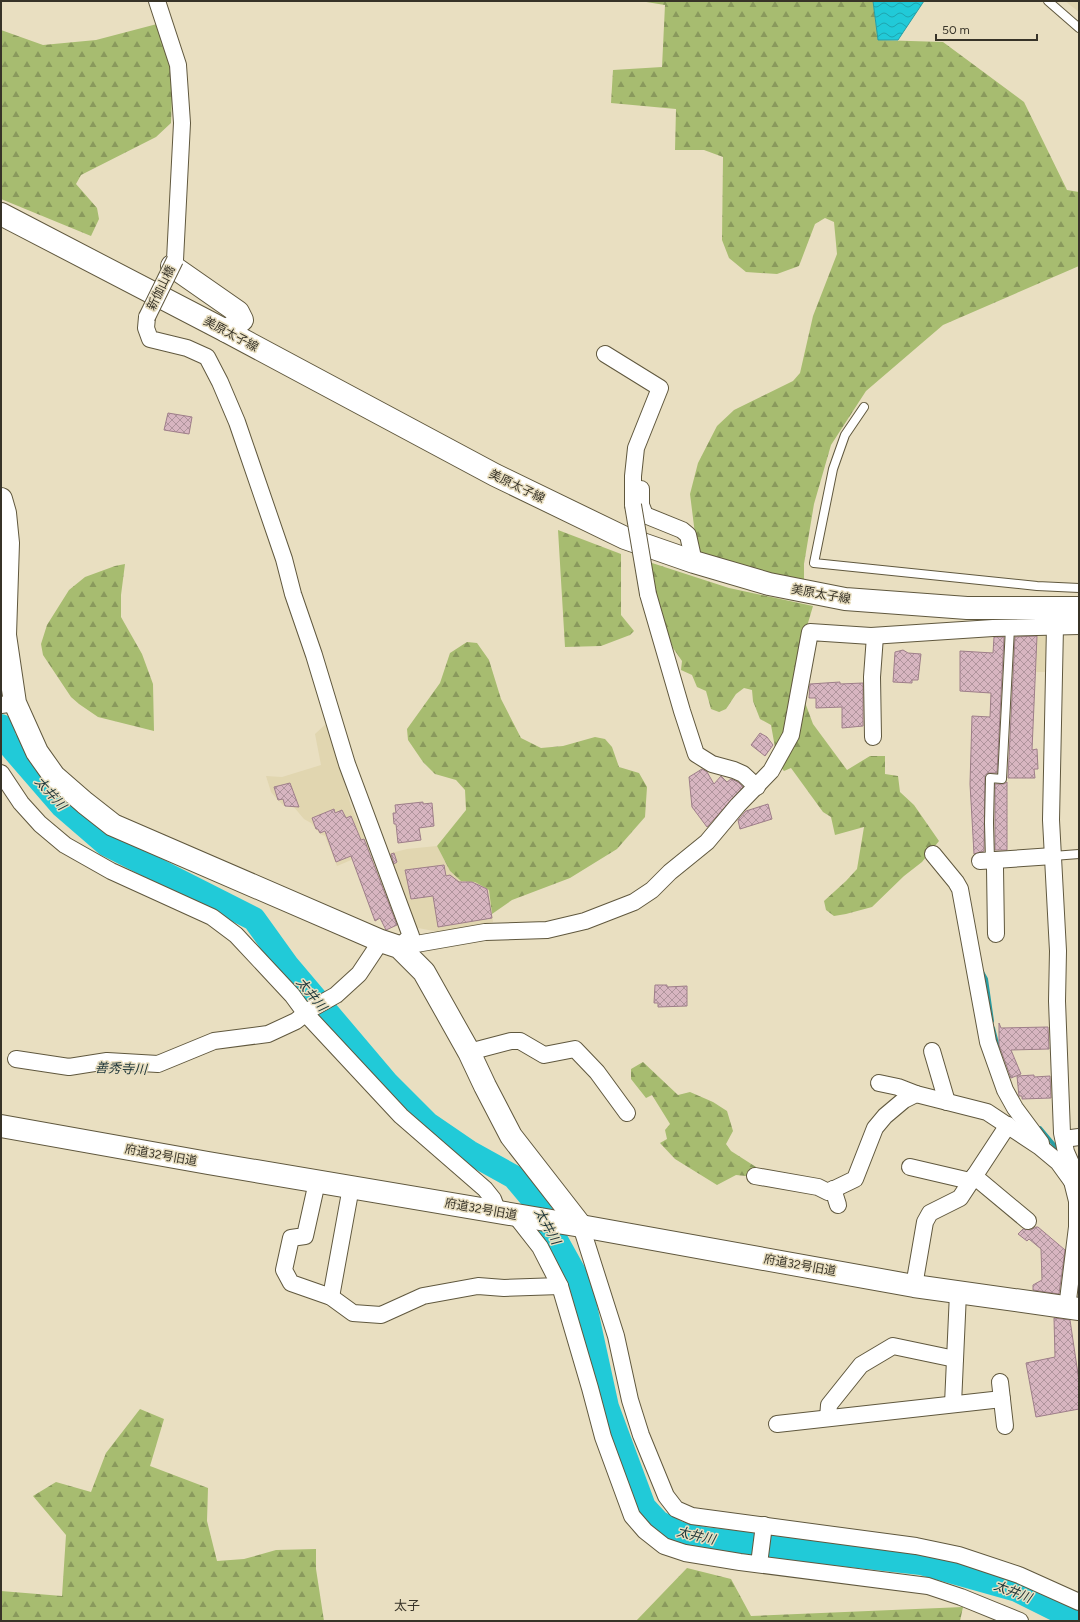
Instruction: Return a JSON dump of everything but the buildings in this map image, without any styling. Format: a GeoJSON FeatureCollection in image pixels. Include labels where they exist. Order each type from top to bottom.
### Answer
{"type":"FeatureCollection","features":[{"type":"Feature","properties":{"kind":"street"},"geometry":{"type":"LineString","coordinates":[[157,1],[178,65],[182,123],[174,263],[238,312],[242,320],[226,331]]}},
{"type":"Feature","properties":{"kind":"street","name":"美原太子線"},"geometry":{"type":"LineString","coordinates":[[1,214],[226,331],[495,475],[625,538],[694,562],[769,584],[846,599],[967,608],[1079,608]]}},
{"type":"Feature","properties":{"kind":"street","name":"新伽山橋"},"geometry":{"type":"LineString","coordinates":[[174,263],[147,317],[146,328],[150,338],[187,348],[206,357],[220,382],[237,422],[284,559],[293,594],[314,655],[347,764],[411,936],[390,944]]}},
{"type":"Feature","properties":{"kind":"street"},"geometry":{"type":"LineString","coordinates":[[605,354],[660,388],[636,448],[633,476],[633,505],[648,594],[696,754],[712,764],[743,774],[757,786]]}},
{"type":"Feature","properties":{"kind":"street"},"geometry":{"type":"LineString","coordinates":[[634,461],[640,464],[641,505],[645,514],[682,530],[688,535],[694,562]]}},
{"type":"Feature","properties":{"kind":"street"},"geometry":{"type":"LineString","coordinates":[[1,499],[5,513],[8,543],[5,635],[9,704],[37,752],[54,776],[113,825],[390,944],[424,972],[469,1052],[484,1086],[511,1136],[574,1225],[616,1336],[630,1400],[641,1436],[666,1496],[676,1508],[692,1516],[764,1528],[916,1546],[959,1555],[1019,1575],[1079,1600]]}},
{"type":"Feature","properties":{"kind":"street"},"geometry":{"type":"LineString","coordinates":[[1055,626],[1051,775],[1052,856],[1058,951],[1057,1001],[1071,1138],[1066,1152],[1074,1170],[1072,1182],[1076,1202],[1077,1227],[1073,1308]]}},
{"type":"Feature","properties":{"kind":"street"},"geometry":{"type":"LineString","coordinates":[[16,1058],[69,1067],[107,1061],[158,1064],[214,1041],[268,1034],[296,1021],[336,995],[390,944],[485,932],[547,930],[585,921],[634,902],[652,890],[670,872],[707,842],[738,805],[771,772],[791,735],[810,632],[875,636],[1010,628],[1079,626]]}},
{"type":"Feature","properties":{"kind":"street"},"geometry":{"type":"LineString","coordinates":[[873,737],[872,678],[875,636]]}},
{"type":"Feature","properties":{"kind":"street"},"geometry":{"type":"LineString","coordinates":[[1,773],[21,803],[40,824],[65,844],[111,871],[212,917],[236,935],[309,1012],[401,1116],[485,1189],[493,1199],[512,1215],[540,1247],[560,1286],[603,1438],[632,1516],[644,1531],[664,1546],[685,1553],[760,1561],[928,1586],[961,1597],[1020,1621]]}},
{"type":"Feature","properties":{"kind":"street"},"geometry":{"type":"LineString","coordinates":[[932,854],[956,882],[960,889],[988,1042],[1005,1090],[1015,1108],[1038,1138],[1045,1152]]}},
{"type":"Feature","properties":{"kind":"street"},"geometry":{"type":"LineString","coordinates":[[987,860],[1052,856]]}},
{"type":"Feature","properties":{"kind":"street"},"geometry":{"type":"LineString","coordinates":[[987,860],[995,868],[996,934]]}},
{"type":"Feature","properties":{"kind":"street"},"geometry":{"type":"LineString","coordinates":[[469,1052],[511,1040],[520,1041],[544,1055],[575,1049],[597,1072],[627,1113]]}},
{"type":"Feature","properties":{"kind":"street"},"geometry":{"type":"LineString","coordinates":[[932,1051],[947,1102]]}},
{"type":"Feature","properties":{"kind":"street"},"geometry":{"type":"LineString","coordinates":[[879,1083],[987,1112],[1008,1125],[1058,1162],[1072,1182]]}},
{"type":"Feature","properties":{"kind":"street"},"geometry":{"type":"LineString","coordinates":[[755,1176],[818,1187],[828,1192],[855,1178],[875,1128],[904,1100],[916,1094]]}},
{"type":"Feature","properties":{"kind":"street"},"geometry":{"type":"LineString","coordinates":[[914,1286],[925,1222],[930,1213],[960,1198],[1008,1125]]}},
{"type":"Feature","properties":{"kind":"street","name":"府道32号旧道"},"geometry":{"type":"LineString","coordinates":[[1,1126],[317,1182],[574,1225],[914,1286],[1073,1308]]}},
{"type":"Feature","properties":{"kind":"street"},"geometry":{"type":"LineString","coordinates":[[913,1171],[972,1179],[1028,1221]]}},
{"type":"Feature","properties":{"kind":"street"},"geometry":{"type":"LineString","coordinates":[[317,1182],[305,1236],[291,1238],[284,1270],[291,1283],[331,1297],[353,1313],[381,1315],[423,1296],[478,1286],[504,1288],[560,1286]]}},
{"type":"Feature","properties":{"kind":"street"},"geometry":{"type":"LineString","coordinates":[[331,1297],[351,1187]]}},
{"type":"Feature","properties":{"kind":"street"},"geometry":{"type":"LineString","coordinates":[[833,1189],[838,1205]]}},
{"type":"Feature","properties":{"kind":"street"},"geometry":{"type":"LineString","coordinates":[[953,1404],[958,1293]]}},
{"type":"Feature","properties":{"kind":"street"},"geometry":{"type":"LineString","coordinates":[[828,1418],[830,1405],[861,1365],[893,1346],[955,1359]]}},
{"type":"Feature","properties":{"kind":"street"},"geometry":{"type":"LineString","coordinates":[[1000,1382],[1005,1426]]}},
{"type":"Feature","properties":{"kind":"street"},"geometry":{"type":"LineString","coordinates":[[777,1424],[1002,1399]]}},
{"type":"Feature","properties":{"kind":"street"},"geometry":{"type":"LineString","coordinates":[[760,1561],[764,1528]]}},
{"type":"Feature","properties":{"kind":"lane"},"geometry":{"type":"LineString","coordinates":[[1048,1],[1079,28]]}},
{"type":"Feature","properties":{"kind":"lane"},"geometry":{"type":"LineString","coordinates":[[864,407],[844,435],[833,469],[814,563],[1037,586],[1079,588]]}},
{"type":"Feature","properties":{"kind":"lane"},"geometry":{"type":"LineString","coordinates":[[987,860],[990,778],[1002,779],[1010,628]]}},
{"type":"Feature","properties":{"kind":"lane"},"geometry":{"type":"LineString","coordinates":[[1052,856],[1079,854]]}},
{"type":"Feature","properties":{"kind":"shaded area"},"geometry":{"type":"Polygon","coordinates":[[[1065,1],[1079,1],[1079,12],[1065,1]]]}},
{"type":"Feature","properties":{"kind":"shaded area"},"geometry":{"type":"Polygon","coordinates":[[[1045,632],[1050,638],[1049,672],[1012,672],[1013,633],[1045,632]]]}},
{"type":"Feature","properties":{"kind":"shaded area"},"geometry":{"type":"Polygon","coordinates":[[[327,723],[351,806],[370,852],[337,866],[325,836],[320,834],[311,823],[304,819],[293,806],[284,806],[277,799],[271,792],[266,776],[282,777],[321,765],[315,734],[327,723]]]}},
{"type":"Feature","properties":{"kind":"shaded area"},"geometry":{"type":"Polygon","coordinates":[[[437,846],[450,871],[461,881],[475,882],[489,890],[493,922],[439,932],[413,927],[383,855],[407,849],[437,846]]]}},
{"type":"Feature","properties":{"kind":"green space"},"geometry":{"type":"Polygon","coordinates":[[[640,1],[873,1],[878,40],[943,42],[1024,102],[1067,190],[1079,192],[1079,266],[943,325],[866,391],[831,445],[814,504],[804,564],[804,585],[735,568],[697,550],[690,494],[698,463],[717,426],[734,410],[793,381],[800,373],[813,316],[837,254],[834,222],[825,218],[815,224],[799,266],[777,274],[746,272],[729,258],[722,240],[723,157],[704,150],[675,150],[676,109],[611,103],[613,70],[662,67],[665,5],[640,1]]]}},
{"type":"Feature","properties":{"kind":"green space"},"geometry":{"type":"Polygon","coordinates":[[[157,24],[173,70],[171,123],[156,137],[81,175],[76,184],[97,208],[99,219],[91,236],[1,199],[1,30],[43,45],[96,40],[157,24]]]}},
{"type":"Feature","properties":{"kind":"green space"},"geometry":{"type":"Polygon","coordinates":[[[558,530],[621,554],[621,615],[634,631],[630,635],[601,646],[565,647],[558,530]]]}},
{"type":"Feature","properties":{"kind":"green space"},"geometry":{"type":"Polygon","coordinates":[[[649,562],[729,588],[813,606],[805,633],[803,697],[813,724],[847,770],[870,756],[885,756],[885,774],[898,776],[900,792],[914,805],[939,841],[922,862],[904,876],[872,907],[834,916],[826,910],[824,901],[857,869],[864,827],[835,835],[831,817],[823,812],[791,768],[784,771],[778,764],[771,725],[760,719],[753,701],[752,690],[744,688],[736,694],[726,709],[719,712],[711,709],[706,691],[697,687],[692,675],[681,670],[682,661],[673,648],[662,619],[649,562]]]}},
{"type":"Feature","properties":{"kind":"green space"},"geometry":{"type":"Polygon","coordinates":[[[125,564],[121,595],[121,617],[142,654],[153,684],[154,731],[98,717],[79,704],[71,697],[43,655],[41,644],[47,625],[69,590],[85,577],[125,564]]]}},
{"type":"Feature","properties":{"kind":"green space"},"geometry":{"type":"Polygon","coordinates":[[[467,642],[477,643],[489,660],[501,699],[521,738],[541,748],[563,746],[595,737],[605,739],[612,747],[619,767],[639,773],[647,787],[645,817],[617,849],[570,878],[512,900],[492,914],[489,890],[475,882],[461,881],[450,871],[437,846],[466,810],[465,790],[456,780],[435,774],[423,762],[408,740],[407,729],[440,683],[450,653],[467,642]]]}},
{"type":"Feature","properties":{"kind":"green space"},"geometry":{"type":"Polygon","coordinates":[[[643,1062],[678,1095],[690,1092],[713,1102],[727,1111],[733,1131],[726,1144],[731,1151],[756,1167],[746,1176],[736,1175],[717,1185],[675,1159],[660,1143],[667,1139],[665,1130],[670,1124],[652,1095],[646,1098],[631,1079],[631,1069],[643,1062]]]}},
{"type":"Feature","properties":{"kind":"green space"},"geometry":{"type":"Polygon","coordinates":[[[140,1409],[164,1419],[150,1466],[208,1488],[207,1521],[217,1561],[244,1559],[276,1550],[316,1549],[316,1569],[324,1621],[1,1621],[1,1591],[62,1596],[66,1535],[33,1496],[56,1482],[91,1492],[106,1453],[140,1409]]]}},
{"type":"Feature","properties":{"kind":"green space"},"geometry":{"type":"Polygon","coordinates":[[[687,1568],[731,1579],[751,1616],[963,1607],[960,1621],[636,1621],[687,1568]]]}},
{"type":"Feature","properties":{"kind":"water"},"geometry":{"type":"Polygon","coordinates":[[[873,1],[924,1],[898,40],[878,40],[873,1]]]}},
{"type":"Feature","properties":{"kind":"waterway","name":"太井川"},"geometry":{"type":"LineString","coordinates":[[1,726],[5,740],[62,806],[106,844],[254,919],[287,965],[387,1083],[428,1124],[469,1152],[514,1177],[535,1202],[580,1283],[607,1407],[644,1507],[658,1522],[678,1533],[704,1539],[921,1563],[1017,1590],[1079,1621]]}},
{"type":"Feature","properties":{"kind":"waterway"},"geometry":{"type":"LineString","coordinates":[[981,970],[986,979],[992,1021]]}},
{"type":"Feature","properties":{"kind":"waterway"},"geometry":{"type":"LineString","coordinates":[[993,1028],[998,1047]]}},
{"type":"Feature","properties":{"kind":"waterway"},"geometry":{"type":"LineString","coordinates":[[1040,1128],[1060,1152]]}},
{"type":"Feature","properties":{"kind":"district","name":"太子"},"geometry":{"type":"Point","coordinates":[407,1605]}},
{"type":"Feature","properties":{"kind":"water label","name":"善秀寺川"},"geometry":{"type":"Point","coordinates":[121,1068]}}]}
